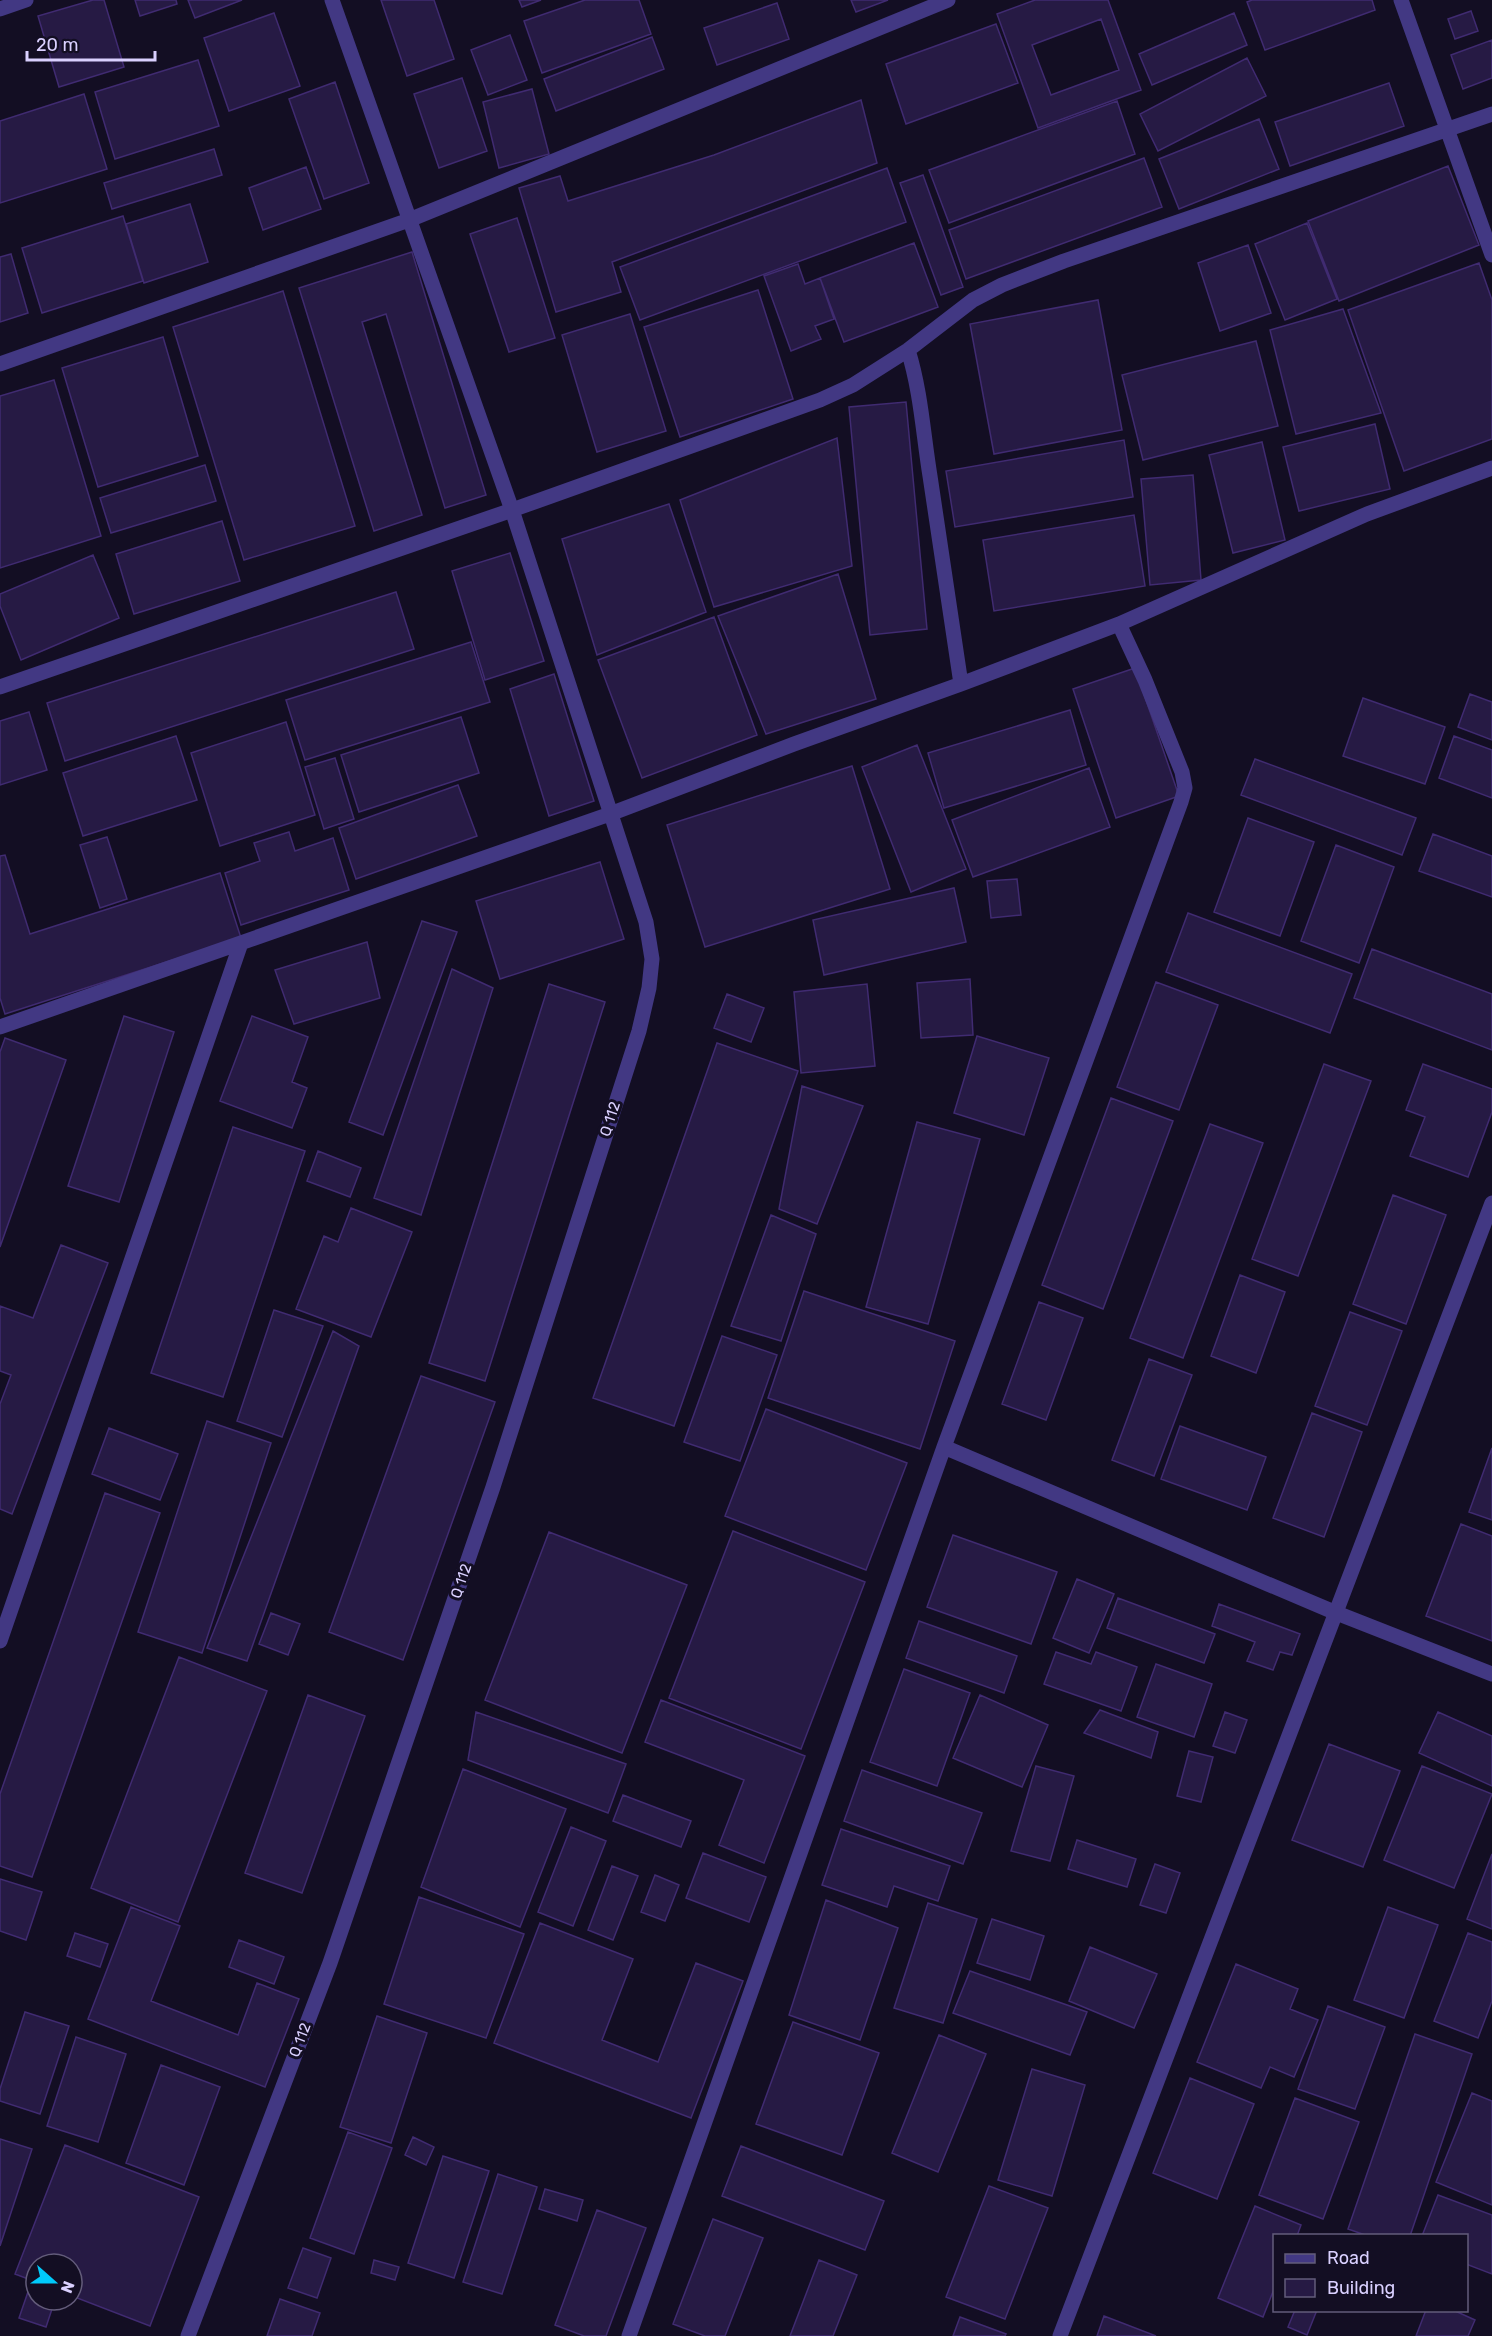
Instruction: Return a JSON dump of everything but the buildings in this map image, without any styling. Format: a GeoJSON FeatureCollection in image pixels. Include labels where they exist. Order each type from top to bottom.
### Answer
{"type":"FeatureCollection","features":[{"type":"Feature","properties":{"kind":"street"},"geometry":{"type":"LineString","coordinates":[[0,9],[26,0]]}},
{"type":"Feature","properties":{"kind":"street","name":"Q 112"},"geometry":{"type":"LineString","coordinates":[[188,2336],[334,1952],[493,1487],[639,1031],[649,988],[652,959],[646,922],[512,510],[332,0]]}},
{"type":"Feature","properties":{"kind":"street"},"geometry":{"type":"LineString","coordinates":[[0,364],[409,220],[948,0]]}},
{"type":"Feature","properties":{"kind":"street"},"geometry":{"type":"LineString","coordinates":[[1401,0],[1492,255]]}},
{"type":"Feature","properties":{"kind":"street"},"geometry":{"type":"LineString","coordinates":[[0,687],[512,510],[820,399],[853,385],[908,350],[973,300],[1002,285],[1064,261],[1492,114]]}},
{"type":"Feature","properties":{"kind":"street"},"geometry":{"type":"LineString","coordinates":[[908,350],[918,382],[929,473],[961,684]]}},
{"type":"Feature","properties":{"kind":"street"},"geometry":{"type":"LineString","coordinates":[[0,1027],[610,814],[961,684],[1119,624],[1367,514],[1492,468]]}},
{"type":"Feature","properties":{"kind":"street"},"geometry":{"type":"LineString","coordinates":[[629,2336],[944,1447],[1160,863],[1185,788],[1171,741],[1119,624]]}},
{"type":"Feature","properties":{"kind":"street"},"geometry":{"type":"LineString","coordinates":[[0,1641],[241,943]]}},
{"type":"Feature","properties":{"kind":"street"},"geometry":{"type":"LineString","coordinates":[[1060,2336],[1492,1203]]}},
{"type":"Feature","properties":{"kind":"street"},"geometry":{"type":"LineString","coordinates":[[944,1447],[1335,1612],[1492,1674]]}}]}
